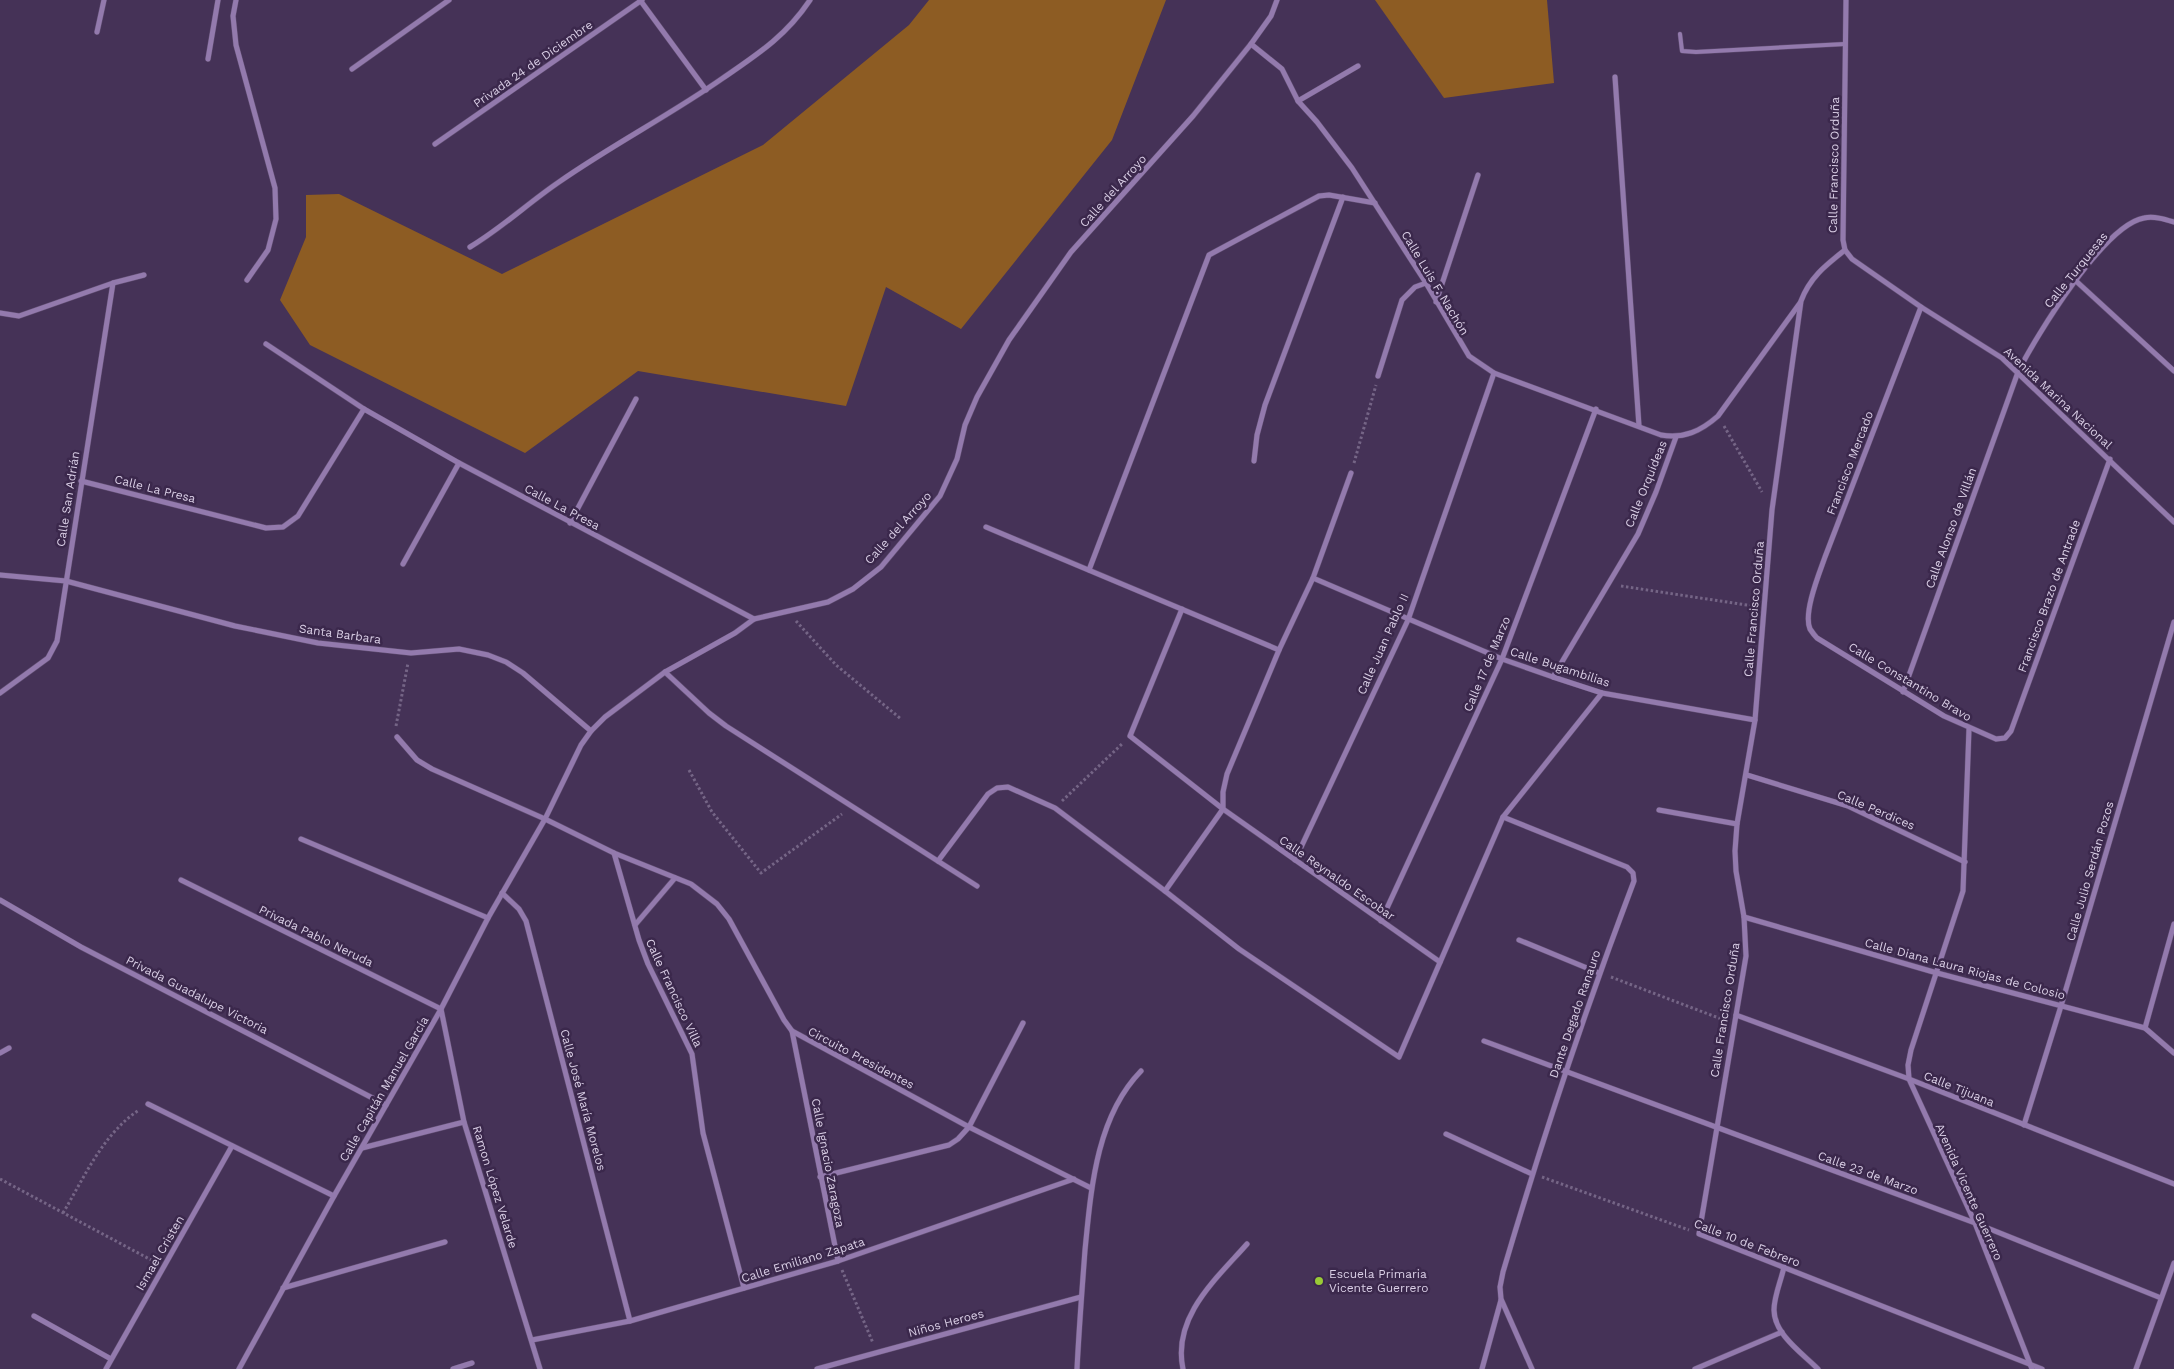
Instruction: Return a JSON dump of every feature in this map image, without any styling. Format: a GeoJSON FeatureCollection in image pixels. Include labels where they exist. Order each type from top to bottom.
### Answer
{"type":"FeatureCollection","features":[{"type":"Feature","properties":{"kind":"street"},"geometry":{"type":"LineString","coordinates":[[97,32],[104,0]]}},
{"type":"Feature","properties":{"kind":"street"},"geometry":{"type":"LineString","coordinates":[[208,58],[218,0]]}},
{"type":"Feature","properties":{"kind":"street"},"geometry":{"type":"LineString","coordinates":[[236,0],[233,16],[236,45],[275,188],[276,219],[268,250],[248,280]]}},
{"type":"Feature","properties":{"kind":"street"},"geometry":{"type":"LineString","coordinates":[[352,69],[449,0]]}},
{"type":"Feature","properties":{"kind":"street"},"geometry":{"type":"LineString","coordinates":[[641,0],[706,90]]}},
{"type":"Feature","properties":{"kind":"street","name":"Privada 24 de Diciembre"},"geometry":{"type":"LineString","coordinates":[[435,144],[641,0]]}},
{"type":"Feature","properties":{"kind":"street"},"geometry":{"type":"LineString","coordinates":[[470,247],[490,235],[558,182],[706,90],[771,45],[800,14],[810,0]]}},
{"type":"Feature","properties":{"kind":"street","name":"Calle del Arroyo"},"geometry":{"type":"LineString","coordinates":[[545,819],[581,745],[591,731],[605,717],[665,672],[735,633],[754,619],[828,602],[853,589],[881,567],[940,496],[958,459],[965,425],[977,397],[1009,340],[1071,252],[1194,116],[1251,44],[1271,16],[1277,0]]}},
{"type":"Feature","properties":{"kind":"street","name":"Calle Francisco Orduña"},"geometry":{"type":"LineString","coordinates":[[1699,1234],[1746,956],[1744,918],[1736,871],[1737,824],[1755,720],[1772,510],[1801,301],[1806,289],[1822,267],[1845,250],[1843,240],[1846,0]]}},
{"type":"Feature","properties":{"kind":"street","name":"Calle Luis F. Nachón"},"geometry":{"type":"LineString","coordinates":[[1251,44],[1282,69],[1298,101],[1352,168],[1426,283],[1469,356],[1494,374],[1596,409],[1661,434],[1676,437]]}},
{"type":"Feature","properties":{"kind":"street"},"geometry":{"type":"LineString","coordinates":[[1298,101],[1358,66]]}},
{"type":"Feature","properties":{"kind":"street"},"geometry":{"type":"LineString","coordinates":[[1616,77],[1639,426]]}},
{"type":"Feature","properties":{"kind":"street"},"geometry":{"type":"LineString","coordinates":[[1436,302],[1478,176]]}},
{"type":"Feature","properties":{"kind":"street"},"geometry":{"type":"LineString","coordinates":[[1089,570],[1209,255],[1319,196],[1343,196],[1375,203]]}},
{"type":"Feature","properties":{"kind":"street"},"geometry":{"type":"LineString","coordinates":[[1254,461],[1257,435],[1265,405],[1343,196]]}},
{"type":"Feature","properties":{"kind":"street","name":"Calle Turquesas"},"geometry":{"type":"LineString","coordinates":[[2018,372],[2048,320],[2076,281],[2106,245],[2125,227],[2142,218],[2158,218],[2174,222]]}},
{"type":"Feature","properties":{"kind":"street","name":"Avenida Marina Nacional"},"geometry":{"type":"LineString","coordinates":[[1845,250],[1852,259],[1921,307],[1987,346],[2018,372],[2174,522]]}},
{"type":"Feature","properties":{"kind":"street"},"geometry":{"type":"LineString","coordinates":[[0,313],[19,316],[113,283],[144,275]]}},
{"type":"Feature","properties":{"kind":"street"},"geometry":{"type":"LineString","coordinates":[[2076,281],[2174,371]]}},
{"type":"Feature","properties":{"kind":"street","name":"Calle San Adrián"},"geometry":{"type":"LineString","coordinates":[[0,693],[48,658],[57,641],[80,481],[113,283]]}},
{"type":"Feature","properties":{"kind":"street"},"geometry":{"type":"LineString","coordinates":[[1378,376],[1402,300],[1415,287],[1426,283]]}},
{"type":"Feature","properties":{"kind":"street","name":"Calle Orquídeas"},"geometry":{"type":"LineString","coordinates":[[1553,677],[1638,534],[1676,437],[1695,432],[1708,425],[1718,416],[1801,301]]}},
{"type":"Feature","properties":{"kind":"street","name":"Francisco Mercado"},"geometry":{"type":"LineString","coordinates":[[1810,629],[1808,618],[1825,557],[1921,307]]}},
{"type":"Feature","properties":{"kind":"street","name":"Calle La Presa"},"geometry":{"type":"LineString","coordinates":[[266,344],[364,409],[459,463],[754,619]]}},
{"type":"Feature","properties":{"kind":"street","name":"Calle Alonso de Villán"},"geometry":{"type":"LineString","coordinates":[[1903,692],[2018,372]]}},
{"type":"Feature","properties":{"kind":"street","name":"Calle Juan Pablo II"},"geometry":{"type":"LineString","coordinates":[[1295,860],[1408,620],[1494,374]]}},
{"type":"Feature","properties":{"kind":"street"},"geometry":{"type":"LineString","coordinates":[[570,523],[636,399]]}},
{"type":"Feature","properties":{"kind":"street","name":"Calle La Presa"},"geometry":{"type":"LineString","coordinates":[[80,481],[266,528],[283,527],[298,516],[364,409]]}},
{"type":"Feature","properties":{"kind":"street","name":"Calle 17 de Marzo"},"geometry":{"type":"LineString","coordinates":[[1381,921],[1502,660],[1596,409]]}},
{"type":"Feature","properties":{"kind":"street","name":"Francisco Brazo de Antrade"},"geometry":{"type":"LineString","coordinates":[[2005,738],[2011,731],[2110,459]]}},
{"type":"Feature","properties":{"kind":"street"},"geometry":{"type":"LineString","coordinates":[[403,564],[459,463]]}},
{"type":"Feature","properties":{"kind":"street"},"geometry":{"type":"LineString","coordinates":[[1165,891],[1223,809],[1226,774],[1279,650],[1313,578],[1351,473]]}},
{"type":"Feature","properties":{"kind":"street"},"geometry":{"type":"LineString","coordinates":[[986,527],[1279,650]]}},
{"type":"Feature","properties":{"kind":"street","name":"Santa Barbara"},"geometry":{"type":"LineString","coordinates":[[0,576],[66,581],[254,630],[318,643],[411,653],[459,648],[488,655],[506,662],[522,673],[591,731]]}},
{"type":"Feature","properties":{"kind":"street","name":"Calle Bugambilias"},"geometry":{"type":"LineString","coordinates":[[1313,578],[1502,660],[1602,693],[1755,720]]}},
{"type":"Feature","properties":{"kind":"street"},"geometry":{"type":"LineString","coordinates":[[1130,736],[1182,609]]}},
{"type":"Feature","properties":{"kind":"street","name":"Calle Julio Serdán Pozos"},"geometry":{"type":"LineString","coordinates":[[2024,1125],[2174,622]]}},
{"type":"Feature","properties":{"kind":"street","name":"Calle Constantino Bravo"},"geometry":{"type":"LineString","coordinates":[[1810,629],[1818,638],[1944,716],[1969,729],[1996,739],[2005,738]]}},
{"type":"Feature","properties":{"kind":"street"},"geometry":{"type":"LineString","coordinates":[[665,672],[709,713],[726,726],[976,886]]}},
{"type":"Feature","properties":{"kind":"street"},"geometry":{"type":"LineString","coordinates":[[938,861],[988,794],[997,788],[1008,787],[1055,808],[1239,949],[1399,1057],[1503,817],[1602,693]]}},
{"type":"Feature","properties":{"kind":"street"},"geometry":{"type":"LineString","coordinates":[[1908,1079],[1908,1065],[1912,1050],[1963,891],[1969,729]]}},
{"type":"Feature","properties":{"kind":"street","name":"Calle Reynaldo Escobar"},"geometry":{"type":"LineString","coordinates":[[1130,736],[1223,809],[1440,962]]}},
{"type":"Feature","properties":{"kind":"street","name":"Circuito Presidentes"},"geometry":{"type":"LineString","coordinates":[[398,737],[417,760],[432,769],[545,819],[614,853],[691,884],[706,894],[729,919],[784,1020],[792,1031],[969,1127],[1091,1188]]}},
{"type":"Feature","properties":{"kind":"street","name":"Calle Perdices"},"geometry":{"type":"LineString","coordinates":[[1747,775],[1848,806],[1965,862]]}},
{"type":"Feature","properties":{"kind":"street"},"geometry":{"type":"LineString","coordinates":[[1659,810],[1737,824]]}},
{"type":"Feature","properties":{"kind":"street","name":"Dante Degado Ranauro"},"geometry":{"type":"LineString","coordinates":[[1501,1299],[1500,1287],[1503,1272],[1532,1174],[1599,972],[1634,881],[1633,873],[1627,868],[1503,817]]}},
{"type":"Feature","properties":{"kind":"street","name":"Calle Capitán Manuel García"},"geometry":{"type":"LineString","coordinates":[[239,1369],[334,1196],[441,1009],[488,918],[545,819]]}},
{"type":"Feature","properties":{"kind":"street"},"geometry":{"type":"LineString","coordinates":[[301,839],[488,918]]}},
{"type":"Feature","properties":{"kind":"street","name":"Calle Francisco Villa"},"geometry":{"type":"LineString","coordinates":[[614,853],[648,964],[692,1054],[703,1133],[744,1288]]}},
{"type":"Feature","properties":{"kind":"street"},"geometry":{"type":"LineString","coordinates":[[635,925],[675,878]]}},
{"type":"Feature","properties":{"kind":"street","name":"Privada Pablo Neruda"},"geometry":{"type":"LineString","coordinates":[[181,880],[441,1009]]}},
{"type":"Feature","properties":{"kind":"street","name":"Calle José María Morelos"},"geometry":{"type":"LineString","coordinates":[[502,893],[519,909],[526,921],[630,1321]]}},
{"type":"Feature","properties":{"kind":"street","name":"Privada Guadalupe Victoria"},"geometry":{"type":"LineString","coordinates":[[0,900],[81,947],[386,1105]]}},
{"type":"Feature","properties":{"kind":"street","name":"Calle Diana Laura Riojas de Colosio"},"geometry":{"type":"LineString","coordinates":[[1744,918],[1937,973],[2145,1028],[2174,1053]]}},
{"type":"Feature","properties":{"kind":"street"},"geometry":{"type":"LineString","coordinates":[[2145,1028],[2174,924]]}},
{"type":"Feature","properties":{"kind":"street"},"geometry":{"type":"LineString","coordinates":[[1519,940],[1599,972]]}},
{"type":"Feature","properties":{"kind":"street","name":"Ramon López Velarde"},"geometry":{"type":"LineString","coordinates":[[441,1009],[464,1122],[540,1369]]}},
{"type":"Feature","properties":{"kind":"street","name":"Calle Tijuana"},"geometry":{"type":"LineString","coordinates":[[1736,1015],[1908,1079],[2174,1184]]}},
{"type":"Feature","properties":{"kind":"street"},"geometry":{"type":"LineString","coordinates":[[820,1177],[949,1145],[958,1139],[969,1127],[1023,1022]]}},
{"type":"Feature","properties":{"kind":"street","name":"Calle Ignacio Zaragoza"},"geometry":{"type":"LineString","coordinates":[[792,1031],[838,1261]]}},
{"type":"Feature","properties":{"kind":"street"},"geometry":{"type":"LineString","coordinates":[[1484,1041],[1566,1073]]}},
{"type":"Feature","properties":{"kind":"street"},"geometry":{"type":"LineString","coordinates":[[0,1053],[10,1048]]}},
{"type":"Feature","properties":{"kind":"street"},"geometry":{"type":"LineString","coordinates":[[1077,1369],[1081,1297],[1091,1188],[1108,1127],[1126,1088],[1141,1071]]}},
{"type":"Feature","properties":{"kind":"street","name":"Calle 23 de Marzo"},"geometry":{"type":"LineString","coordinates":[[1566,1073],[1975,1223],[2161,1298]]}},
{"type":"Feature","properties":{"kind":"street","name":"Avenida Vicente Guerrero"},"geometry":{"type":"LineString","coordinates":[[1908,1079],[1975,1223],[2031,1367]]}},
{"type":"Feature","properties":{"kind":"street"},"geometry":{"type":"LineString","coordinates":[[148,1104],[334,1196]]}},
{"type":"Feature","properties":{"kind":"street"},"geometry":{"type":"LineString","coordinates":[[362,1148],[464,1122]]}},
{"type":"Feature","properties":{"kind":"street"},"geometry":{"type":"LineString","coordinates":[[1446,1134],[1532,1174]]}},
{"type":"Feature","properties":{"kind":"street","name":"Ismael Cristen"},"geometry":{"type":"LineString","coordinates":[[106,1369],[232,1146]]}},
{"type":"Feature","properties":{"kind":"street","name":"Calle Emiliano Zapata"},"geometry":{"type":"LineString","coordinates":[[532,1340],[630,1321],[838,1261],[1074,1179]]}},
{"type":"Feature","properties":{"kind":"street","name":"Calle 10 de Febrero"},"geometry":{"type":"LineString","coordinates":[[1699,1234],[2031,1367],[2042,1369]]}},
{"type":"Feature","properties":{"kind":"street"},"geometry":{"type":"LineString","coordinates":[[283,1288],[445,1242]]}},
{"type":"Feature","properties":{"kind":"street"},"geometry":{"type":"LineString","coordinates":[[1183,1369],[1183,1338],[1190,1314],[1202,1295],[1247,1244]]}},
{"type":"Feature","properties":{"kind":"street"},"geometry":{"type":"LineString","coordinates":[[2136,1369],[2174,1263]]}},
{"type":"Feature","properties":{"kind":"street"},"geometry":{"type":"LineString","coordinates":[[1784,1268],[1774,1308],[1775,1320],[1782,1332],[1818,1369]]}},
{"type":"Feature","properties":{"kind":"street","name":"Niños Heroes"},"geometry":{"type":"LineString","coordinates":[[817,1369],[1081,1297]]}},
{"type":"Feature","properties":{"kind":"street"},"geometry":{"type":"LineString","coordinates":[[1482,1369],[1501,1299]]}},
{"type":"Feature","properties":{"kind":"street"},"geometry":{"type":"LineString","coordinates":[[1501,1299],[1532,1369]]}},
{"type":"Feature","properties":{"kind":"street"},"geometry":{"type":"LineString","coordinates":[[34,1316],[111,1359]]}},
{"type":"Feature","properties":{"kind":"street"},"geometry":{"type":"LineString","coordinates":[[1695,1369],[1782,1332]]}},
{"type":"Feature","properties":{"kind":"street"},"geometry":{"type":"LineString","coordinates":[[453,1369],[472,1363]]}},
{"type":"Feature","properties":{"kind":"lane"},"geometry":{"type":"LineString","coordinates":[[1680,34],[1682,51],[1696,52],[1845,44]]}},
{"type":"Feature","properties":{"kind":"path"},"geometry":{"type":"LineString","coordinates":[[1351,473],[1378,376]]}},
{"type":"Feature","properties":{"kind":"path"},"geometry":{"type":"LineString","coordinates":[[1718,416],[1772,510]]}},
{"type":"Feature","properties":{"kind":"path"},"geometry":{"type":"LineString","coordinates":[[1610,584],[1764,607]]}},
{"type":"Feature","properties":{"kind":"path"},"geometry":{"type":"LineString","coordinates":[[787,612],[836,665],[901,719]]}},
{"type":"Feature","properties":{"kind":"path"},"geometry":{"type":"LineString","coordinates":[[398,737],[396,719],[411,653]]}},
{"type":"Feature","properties":{"kind":"path"},"geometry":{"type":"LineString","coordinates":[[1055,808],[1130,736]]}},
{"type":"Feature","properties":{"kind":"path"},"geometry":{"type":"LineString","coordinates":[[689,770],[712,812],[760,873],[852,806]]}},
{"type":"Feature","properties":{"kind":"path"},"geometry":{"type":"LineString","coordinates":[[1599,972],[1734,1024]]}},
{"type":"Feature","properties":{"kind":"path"},"geometry":{"type":"LineString","coordinates":[[63,1213],[101,1148],[111,1135],[130,1116],[148,1104]]}},
{"type":"Feature","properties":{"kind":"path","name":"Calle 10 de Febrero"},"geometry":{"type":"LineString","coordinates":[[1532,1174],[1699,1234]]}},
{"type":"Feature","properties":{"kind":"path"},"geometry":{"type":"LineString","coordinates":[[0,1179],[164,1267]]}},
{"type":"Feature","properties":{"kind":"path"},"geometry":{"type":"LineString","coordinates":[[838,1261],[877,1352]]}},
{"type":"Feature","properties":{"kind":"shaded area"},"geometry":{"type":"Polygon","coordinates":[[[929,0],[1166,0],[1112,140],[961,329],[886,287],[846,406],[638,371],[525,453],[310,345],[280,300],[306,237],[306,195],[339,194],[502,274],[763,145],[909,25],[929,0]]]}},
{"type":"Feature","properties":{"kind":"shaded area"},"geometry":{"type":"Polygon","coordinates":[[[1375,0],[1547,0],[1554,83],[1444,98],[1375,0]]]}},
{"type":"Feature","properties":{"kind":"place","name":"Escuela Primaria Vicente Guerrero"},"geometry":{"type":"Point","coordinates":[1319,1281]}}]}
